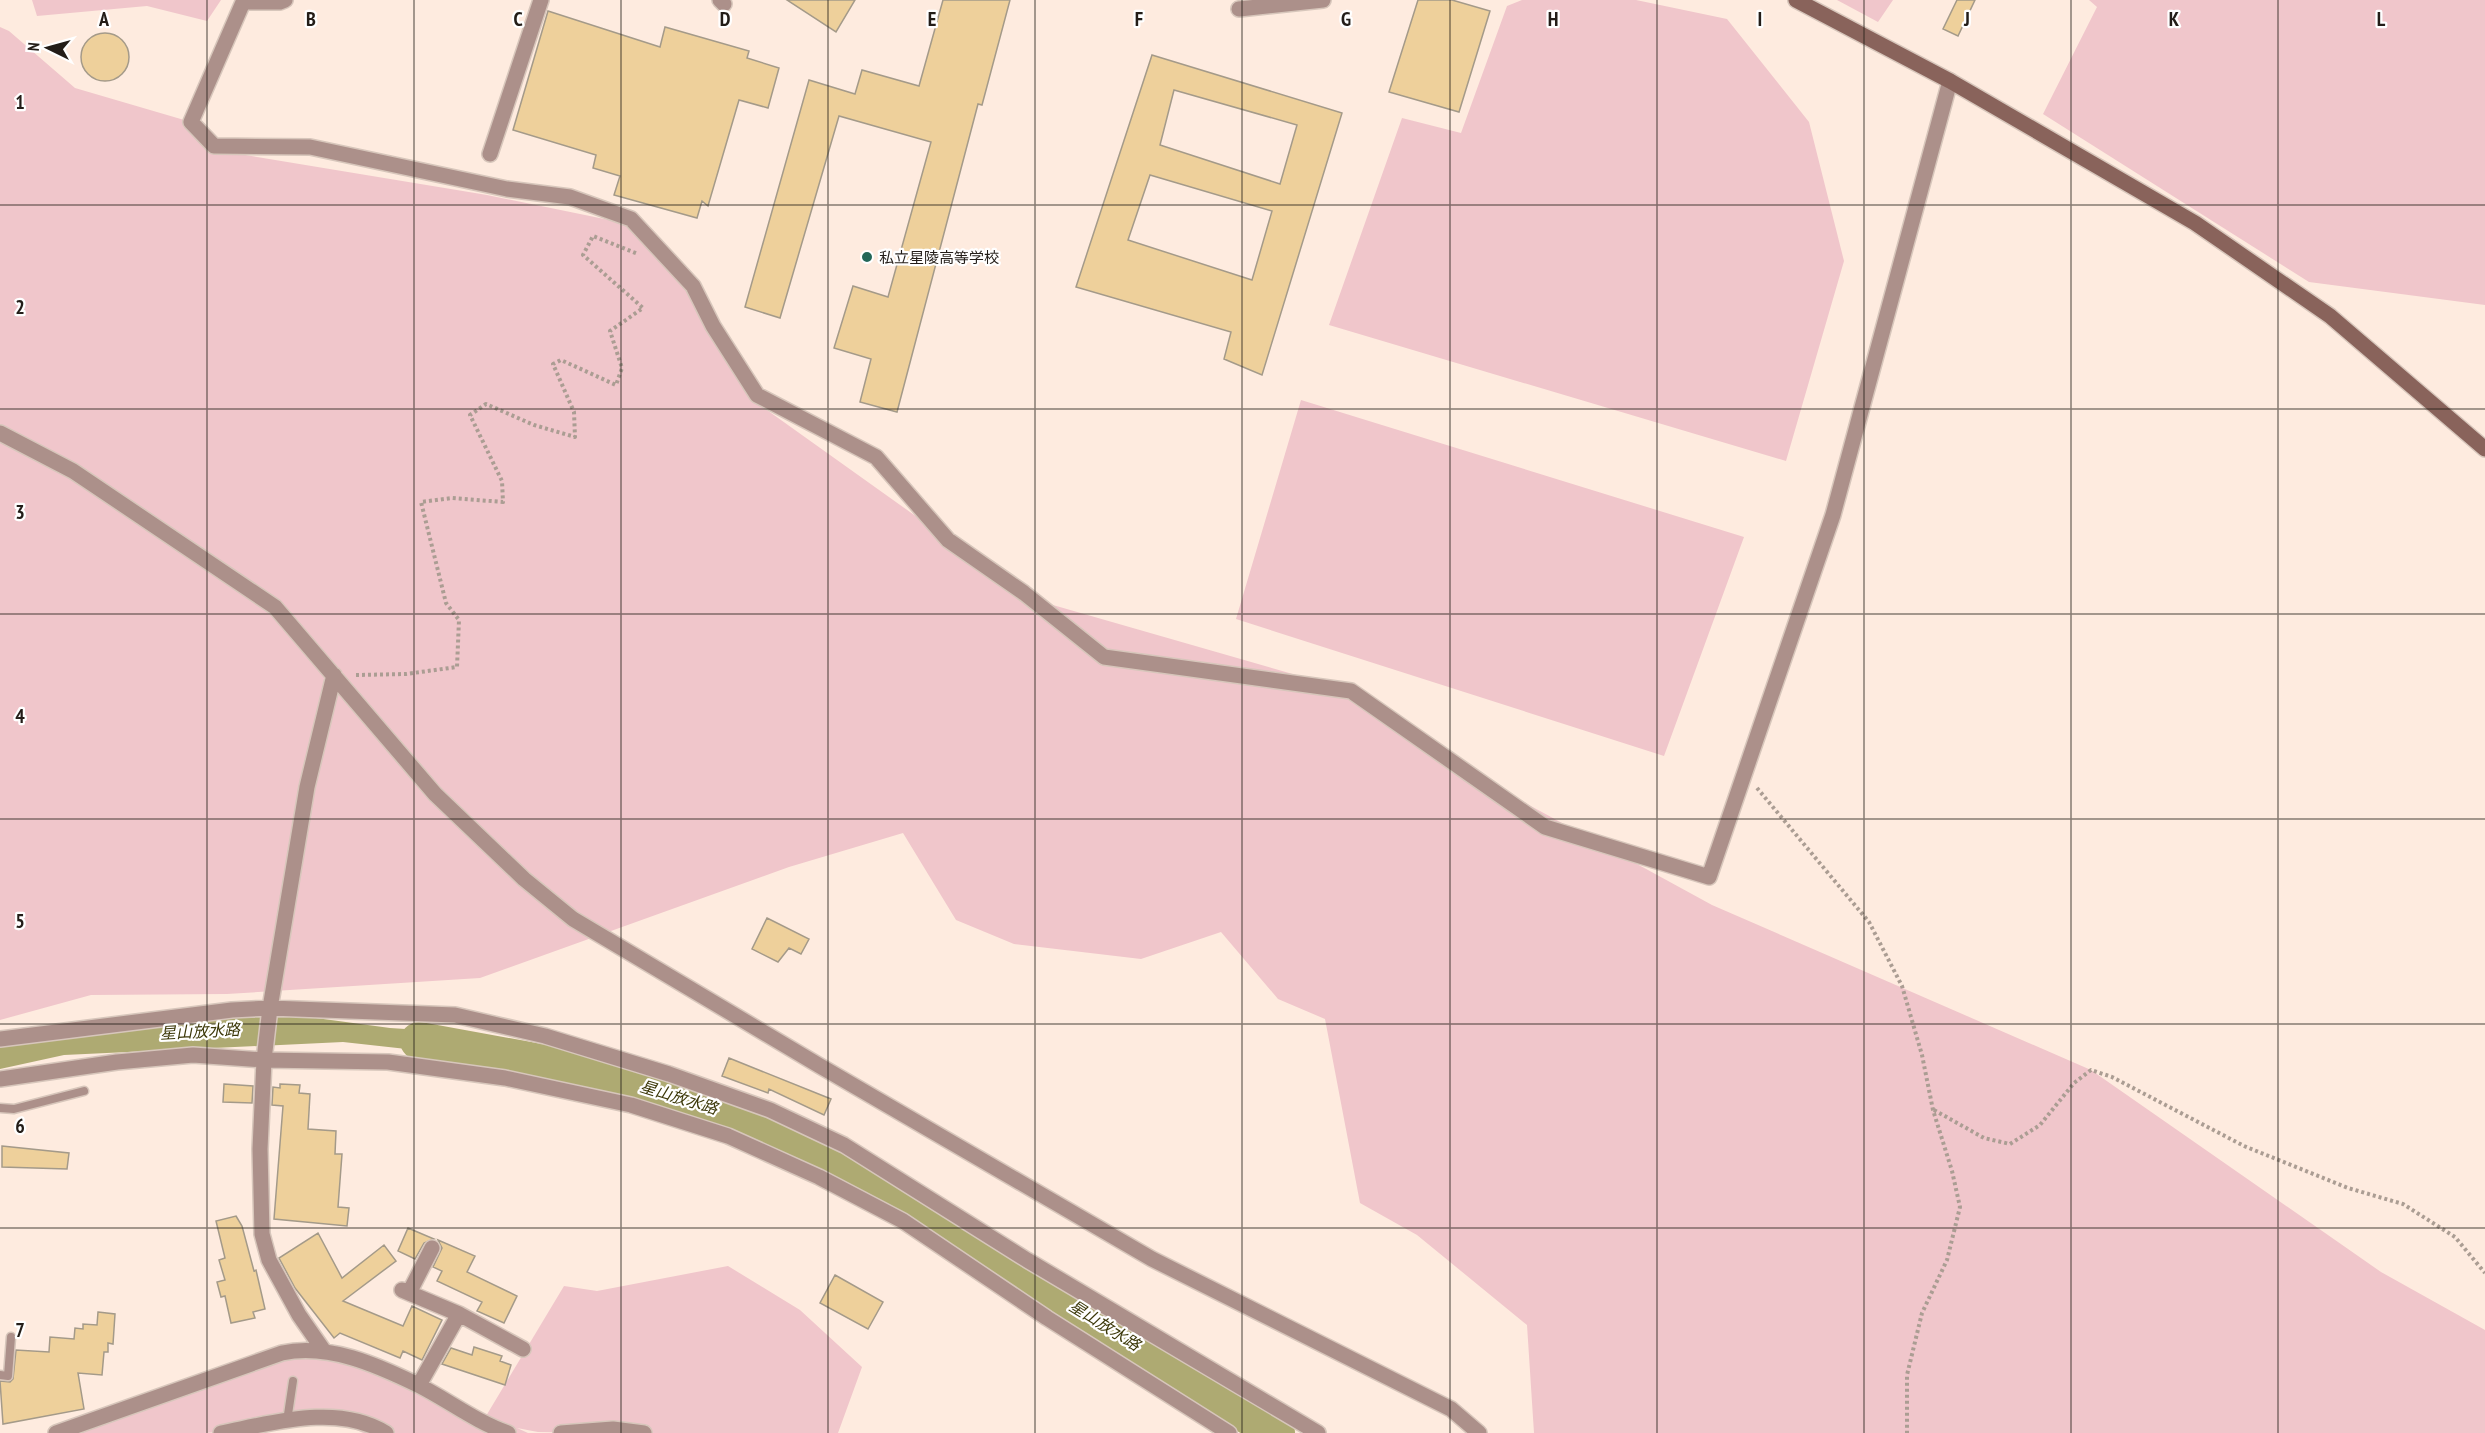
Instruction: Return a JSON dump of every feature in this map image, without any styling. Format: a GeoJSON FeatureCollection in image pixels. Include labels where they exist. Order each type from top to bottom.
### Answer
{"type":"FeatureCollection","features":[{"type":"Feature","properties":{"kind":"street"},"geometry":{"type":"LineString","coordinates":[[285,0],[280,3],[244,1],[191,122],[214,146],[310,147],[507,189],[570,197],[632,219],[693,286],[713,326],[757,395],[876,457],[948,540],[1024,593],[1104,657],[1351,691],[1545,827],[1709,876],[1833,515],[1950,81]]}},
{"type":"Feature","properties":{"kind":"street"},"geometry":{"type":"LineString","coordinates":[[490,154],[541,0]]}},
{"type":"Feature","properties":{"kind":"street"},"geometry":{"type":"LineString","coordinates":[[1239,9],[1323,0]]}},
{"type":"Feature","properties":{"kind":"street"},"geometry":{"type":"LineString","coordinates":[[1796,0],[1950,81],[2195,223],[2330,316],[2485,449]]}},
{"type":"Feature","properties":{"kind":"street"},"geometry":{"type":"LineString","coordinates":[[0,433],[73,471],[274,607],[435,794],[524,879],[573,919],[1152,1259],[1451,1409],[1479,1433]]}},
{"type":"Feature","properties":{"kind":"street"},"geometry":{"type":"LineString","coordinates":[[324,1351],[299,1315],[269,1260],[262,1234],[260,1149],[264,1060],[270,1008],[307,787],[334,675]]}},
{"type":"Feature","properties":{"kind":"street"},"geometry":{"type":"LineString","coordinates":[[0,1039],[232,1010],[270,1008],[454,1015],[568,1043],[669,1074],[770,1110],[844,1145],[1028,1260],[1318,1433]]}},
{"type":"Feature","properties":{"kind":"street"},"geometry":{"type":"LineString","coordinates":[[0,1079],[117,1062],[194,1055],[264,1060],[388,1062],[505,1078],[631,1105],[728,1136],[819,1177],[903,1221],[1047,1318],[1228,1433]]}},
{"type":"Feature","properties":{"kind":"street"},"geometry":{"type":"LineString","coordinates":[[432,1248],[406,1291],[459,1314],[523,1349]]}},
{"type":"Feature","properties":{"kind":"street"},"geometry":{"type":"LineString","coordinates":[[419,1385],[459,1314]]}},
{"type":"Feature","properties":{"kind":"street"},"geometry":{"type":"LineString","coordinates":[[56,1433],[282,1353],[302,1349],[334,1352],[419,1385],[508,1433]]}},
{"type":"Feature","properties":{"kind":"street"},"geometry":{"type":"LineString","coordinates":[[221,1433],[321,1417],[386,1433]]}},
{"type":"Feature","properties":{"kind":"street"},"geometry":{"type":"LineString","coordinates":[[561,1433],[613,1428],[644,1433]]}},
{"type":"Feature","properties":{"kind":"lane"},"geometry":{"type":"LineString","coordinates":[[0,1108],[14,1109],[84,1091]]}},
{"type":"Feature","properties":{"kind":"lane"},"geometry":{"type":"LineString","coordinates":[[0,1376],[9,1377],[11,1337]]}},
{"type":"Feature","properties":{"kind":"lane"},"geometry":{"type":"LineString","coordinates":[[287,1422],[293,1381]]}},
{"type":"Feature","properties":{"kind":"path"},"geometry":{"type":"LineString","coordinates":[[334,675],[406,674],[457,667],[459,620],[446,603],[421,502],[452,498],[503,502],[502,481],[470,415],[486,404],[534,425],[575,437],[574,412],[553,364],[561,360],[616,385],[622,368],[610,332],[643,308],[583,255],[593,236],[647,257]]}},
{"type":"Feature","properties":{"kind":"path"},"geometry":{"type":"LineString","coordinates":[[1751,780],[1869,922],[1902,986],[1952,1171],[1960,1207],[1947,1260],[1922,1313],[1907,1375],[1907,1433]]}},
{"type":"Feature","properties":{"kind":"path"},"geometry":{"type":"LineString","coordinates":[[1934,1110],[1984,1138],[2010,1144],[2040,1125],[2074,1083],[2091,1070],[2112,1077],[2244,1146],[2348,1188],[2403,1204],[2455,1237],[2485,1273]]}},
{"type":"Feature","properties":{"kind":"shaded area"},"geometry":{"type":"Polygon","coordinates":[[[32,0],[221,0],[207,21],[147,6],[37,16],[32,0]]]}},
{"type":"Feature","properties":{"kind":"shaded area"},"geometry":{"type":"Polygon","coordinates":[[[1522,0],[1636,0],[1727,19],[1809,122],[1844,261],[1786,461],[1329,325],[1402,118],[1461,133],[1507,6],[1522,0]]]}},
{"type":"Feature","properties":{"kind":"shaded area"},"geometry":{"type":"Polygon","coordinates":[[[1837,0],[1893,0],[1878,22],[1837,0]]]}},
{"type":"Feature","properties":{"kind":"shaded area"},"geometry":{"type":"Polygon","coordinates":[[[2089,0],[2485,0],[2485,305],[2309,282],[2043,114],[2097,7],[2089,0]]]}},
{"type":"Feature","properties":{"kind":"shaded area"},"geometry":{"type":"Polygon","coordinates":[[[0,27],[9,31],[75,88],[191,122],[209,149],[487,195],[624,223],[679,270],[750,398],[1032,599],[1366,695],[1403,736],[1712,905],[2091,1070],[2381,1272],[2485,1330],[2485,1433],[1534,1433],[1527,1325],[1417,1235],[1360,1203],[1325,1019],[1278,999],[1221,932],[1141,959],[1014,944],[956,920],[903,833],[789,867],[480,978],[227,994],[91,995],[0,1020],[0,27]]]}},
{"type":"Feature","properties":{"kind":"shaded area"},"geometry":{"type":"Polygon","coordinates":[[[1301,400],[1744,537],[1664,756],[1236,619],[1301,400]]]}},
{"type":"Feature","properties":{"kind":"shaded area"},"geometry":{"type":"Polygon","coordinates":[[[728,1266],[800,1310],[862,1367],[838,1433],[602,1433],[538,1432],[517,1428],[528,1433],[363,1433],[344,1425],[305,1420],[205,1433],[71,1433],[282,1353],[334,1352],[486,1416],[564,1286],[597,1291],[728,1266]]]}},
{"type":"Feature","properties":{"kind":"water"},"geometry":{"type":"Polygon","coordinates":[[[294,1015],[390,1028],[483,1034],[461,1055],[343,1042],[64,1055],[0,1069],[0,1044],[191,1020],[294,1015]]]}},
{"type":"Feature","properties":{"kind":"building"},"geometry":{"type":"Polygon","coordinates":[[[787,0],[855,0],[836,32],[787,0]]]}},
{"type":"Feature","properties":{"kind":"building"},"geometry":{"type":"Polygon","coordinates":[[[943,0],[1010,0],[982,105],[978,104],[897,412],[860,402],[871,359],[834,348],[853,286],[888,297],[931,142],[839,116],[780,318],[745,307],[809,80],[855,94],[862,70],[919,86],[943,0]]]}},
{"type":"Feature","properties":{"kind":"building"},"geometry":{"type":"Polygon","coordinates":[[[1418,0],[1452,0],[1490,11],[1459,112],[1389,92],[1418,0]]]}},
{"type":"Feature","properties":{"kind":"building"},"geometry":{"type":"Polygon","coordinates":[[[1957,0],[1975,0],[1958,36],[1943,29],[1957,0]]]}},
{"type":"Feature","properties":{"kind":"building"},"geometry":{"type":"Polygon","coordinates":[[[548,11],[660,47],[665,27],[749,51],[747,58],[779,68],[768,108],[739,100],[708,206],[702,201],[697,218],[614,195],[620,176],[593,168],[596,155],[513,130],[548,11]]]}},
{"type":"Feature","properties":{"kind":"building"},"geometry":{"type":"Polygon","coordinates":[[[100,33],[110,33],[122,40],[129,52],[129,62],[122,74],[110,81],[100,81],[85,70],[81,62],[81,52],[92,37],[100,33]]]}},
{"type":"Feature","properties":{"kind":"building"},"geometry":{"type":"Polygon","coordinates":[[[1152,55],[1342,113],[1262,375],[1224,359],[1231,332],[1076,287],[1152,55]],[[1174,90],[1160,145],[1280,184],[1297,125],[1174,90]],[[1150,175],[1128,240],[1252,280],[1272,211],[1150,175]]]}},
{"type":"Feature","properties":{"kind":"building"},"geometry":{"type":"Polygon","coordinates":[[[767,918],[809,939],[801,954],[789,948],[778,962],[752,949],[767,918]]]}},
{"type":"Feature","properties":{"kind":"building"},"geometry":{"type":"Polygon","coordinates":[[[729,1058],[831,1099],[824,1115],[769,1089],[768,1093],[722,1076],[729,1058]]]}},
{"type":"Feature","properties":{"kind":"building"},"geometry":{"type":"Polygon","coordinates":[[[224,1084],[253,1086],[252,1103],[223,1102],[224,1084]]]}},
{"type":"Feature","properties":{"kind":"building"},"geometry":{"type":"Polygon","coordinates":[[[280,1084],[300,1085],[299,1093],[310,1094],[308,1129],[336,1131],[335,1154],[342,1154],[338,1207],[349,1208],[347,1226],[274,1219],[283,1106],[272,1105],[273,1087],[280,1088],[280,1084]]]}},
{"type":"Feature","properties":{"kind":"building"},"geometry":{"type":"Polygon","coordinates":[[[2,1146],[69,1153],[67,1169],[2,1167],[2,1146]]]}},
{"type":"Feature","properties":{"kind":"building"},"geometry":{"type":"Polygon","coordinates":[[[236,1216],[242,1226],[254,1271],[256,1270],[265,1309],[253,1312],[255,1318],[231,1323],[225,1296],[221,1297],[217,1282],[225,1280],[219,1260],[225,1258],[216,1221],[236,1216]]]}},
{"type":"Feature","properties":{"kind":"building"},"geometry":{"type":"Polygon","coordinates":[[[408,1228],[434,1239],[424,1243],[415,1259],[398,1251],[408,1228]]]}},
{"type":"Feature","properties":{"kind":"building"},"geometry":{"type":"Polygon","coordinates":[[[318,1233],[342,1278],[384,1245],[396,1261],[343,1301],[403,1326],[412,1306],[442,1320],[422,1360],[403,1351],[400,1358],[340,1333],[334,1338],[295,1288],[279,1258],[318,1233]]]}},
{"type":"Feature","properties":{"kind":"building"},"geometry":{"type":"Polygon","coordinates":[[[438,1240],[475,1256],[467,1272],[517,1296],[504,1323],[477,1311],[482,1302],[437,1281],[442,1271],[433,1267],[442,1248],[438,1240]]]}},
{"type":"Feature","properties":{"kind":"building"},"geometry":{"type":"Polygon","coordinates":[[[835,1275],[883,1302],[868,1329],[820,1303],[835,1275]]]}},
{"type":"Feature","properties":{"kind":"building"},"geometry":{"type":"Polygon","coordinates":[[[98,1312],[115,1314],[113,1344],[108,1343],[108,1352],[104,1352],[102,1375],[78,1373],[84,1409],[3,1424],[0,1381],[10,1382],[13,1379],[16,1350],[49,1352],[50,1337],[74,1339],[75,1328],[83,1329],[83,1324],[97,1325],[98,1312]]]}},
{"type":"Feature","properties":{"kind":"building"},"geometry":{"type":"Polygon","coordinates":[[[474,1347],[502,1356],[500,1361],[511,1365],[505,1385],[442,1364],[451,1348],[472,1355],[474,1347]]]}},
{"type":"Feature","properties":{"kind":"waterway","name":"星山放水路"},"geometry":{"type":"LineString","coordinates":[[419,1041],[606,1075],[687,1097],[771,1129],[856,1168],[1276,1433]]}},
{"type":"Feature","properties":{"kind":"place","name":"私立星陵高等学校"},"geometry":{"type":"Point","coordinates":[867,257]}}]}
